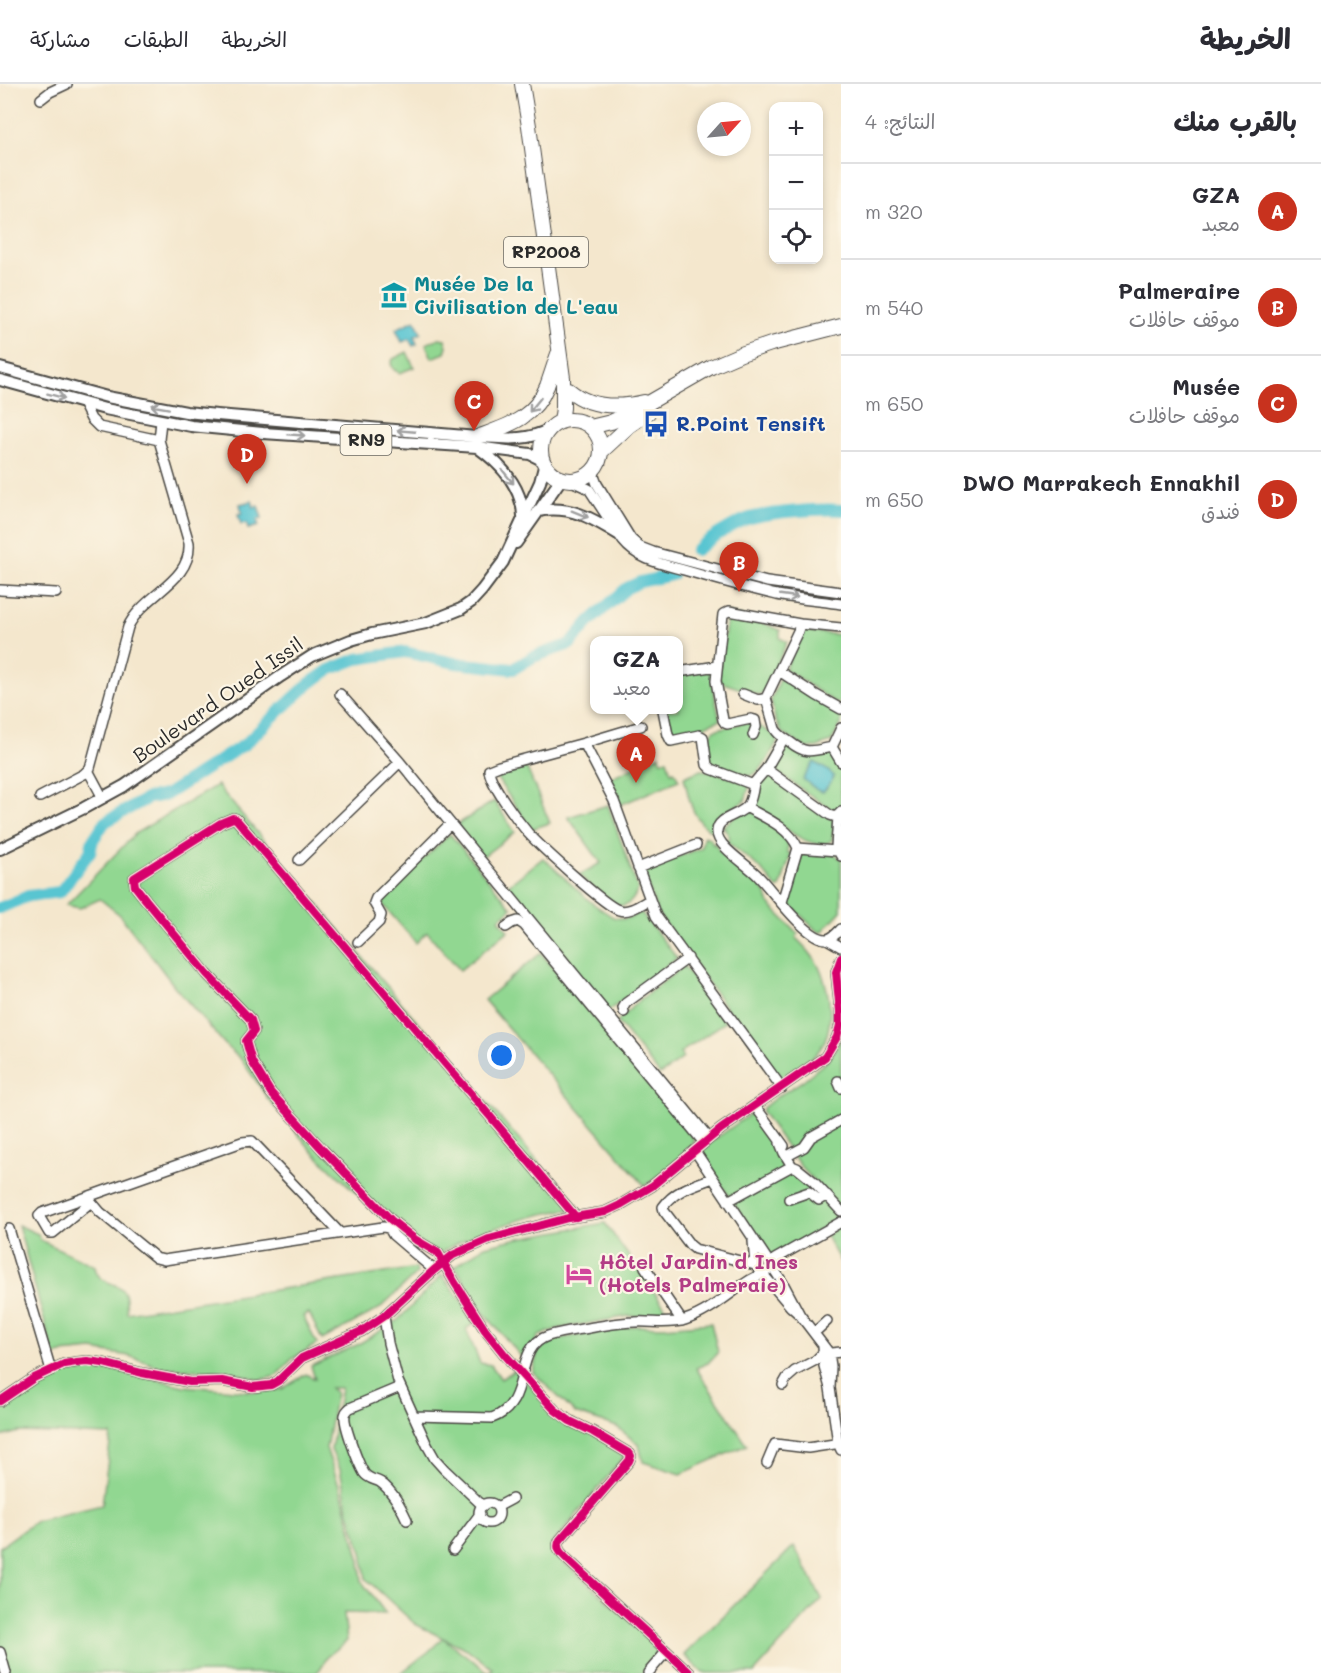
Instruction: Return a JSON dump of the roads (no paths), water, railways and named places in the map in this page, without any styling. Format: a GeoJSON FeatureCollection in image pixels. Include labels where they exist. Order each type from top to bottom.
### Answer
{"type":"FeatureCollection","features":[{"type":"Feature","properties":{"kind":"highway","name":"RP2008"},"geometry":{"type":"LineString","coordinates":[[522,84],[559,352],[566,384],[584,424]]}},
{"type":"Feature","properties":{"kind":"highway","name":"RN9"},"geometry":{"type":"LineString","coordinates":[[548,430],[556,423],[570,420],[584,424],[620,419],[711,367],[741,354],[841,326]]}},
{"type":"Feature","properties":{"kind":"highway"},"geometry":{"type":"LineString","coordinates":[[564,478],[580,478],[586,475],[596,465],[601,452],[638,419],[728,367],[758,355],[841,334]]}},
{"type":"Feature","properties":{"kind":"highway"},"geometry":{"type":"LineString","coordinates":[[477,442],[517,421],[537,405],[547,386],[559,352]]}},
{"type":"Feature","properties":{"kind":"highway","name":"RP2008"},"geometry":{"type":"LineString","coordinates":[[561,422],[566,384]]}},
{"type":"Feature","properties":{"kind":"highway"},"geometry":{"type":"LineString","coordinates":[[566,384],[583,400],[603,405],[639,403],[655,399]]}},
{"type":"Feature","properties":{"kind":"highway"},"geometry":{"type":"LineString","coordinates":[[584,424],[598,438],[601,452]]}},
{"type":"Feature","properties":{"kind":"highway"},"geometry":{"type":"LineString","coordinates":[[544,462],[542,445],[548,430]]}},
{"type":"Feature","properties":{"kind":"highway","name":"RN9"},"geometry":{"type":"LineString","coordinates":[[544,462],[550,471],[564,478]]}},
{"type":"Feature","properties":{"kind":"main road","name":"RN9"},"geometry":{"type":"LineString","coordinates":[[0,368],[107,397],[186,411],[477,442],[530,453],[544,462]]}},
{"type":"Feature","properties":{"kind":"main road","name":"RN9"},"geometry":{"type":"LineString","coordinates":[[0,380],[160,421],[263,433],[477,442],[518,439],[541,434],[548,430]]}},
{"type":"Feature","properties":{"kind":"main road"},"geometry":{"type":"LineString","coordinates":[[477,442],[514,483],[523,507],[523,518]]}},
{"type":"Feature","properties":{"kind":"main road","name":"Boulevard Oued Issil"},"geometry":{"type":"LineString","coordinates":[[0,849],[103,798],[146,772],[312,656],[351,640],[426,623],[471,602],[494,576],[509,550],[540,482],[544,462]]}},
{"type":"Feature","properties":{"kind":"main road","name":"Boulevard Oued Issil"},"geometry":{"type":"LineString","coordinates":[[509,550],[564,478]]}},
{"type":"Feature","properties":{"kind":"main road"},"geometry":{"type":"LineString","coordinates":[[538,511],[552,508],[572,511],[618,534]]}},
{"type":"Feature","properties":{"kind":"street"},"geometry":{"type":"LineString","coordinates":[[41,99],[67,84]]}},
{"type":"Feature","properties":{"kind":"street"},"geometry":{"type":"LineString","coordinates":[[83,403],[91,419],[99,427],[159,440]]}},
{"type":"Feature","properties":{"kind":"street"},"geometry":{"type":"LineString","coordinates":[[40,797],[88,770],[128,627],[140,608],[181,573],[189,556],[189,543],[159,440],[160,421]]}},
{"type":"Feature","properties":{"kind":"street"},"geometry":{"type":"LineString","coordinates":[[596,465],[594,476],[597,484],[628,534],[651,556],[700,565],[767,582],[841,592]]}},
{"type":"Feature","properties":{"kind":"street"},"geometry":{"type":"LineString","coordinates":[[564,478],[588,489],[628,547],[691,572],[767,592],[841,604]]}},
{"type":"Feature","properties":{"kind":"street"},"geometry":{"type":"LineString","coordinates":[[0,590],[56,593]]}},
{"type":"Feature","properties":{"kind":"street"},"geometry":{"type":"LineString","coordinates":[[753,735],[756,727],[755,720],[727,724],[723,720],[716,688],[723,614],[737,612],[800,624],[841,628]]}},
{"type":"Feature","properties":{"kind":"street"},"geometry":{"type":"LineString","coordinates":[[800,624],[766,698],[777,734],[796,748],[806,752],[832,747]]}},
{"type":"Feature","properties":{"kind":"street"},"geometry":{"type":"LineString","coordinates":[[683,671],[717,666]]}},
{"type":"Feature","properties":{"kind":"street"},"geometry":{"type":"LineString","coordinates":[[779,671],[841,709]]}},
{"type":"Feature","properties":{"kind":"street"},"geometry":{"type":"LineString","coordinates":[[340,694],[400,762],[706,1140]]}},
{"type":"Feature","properties":{"kind":"street"},"geometry":{"type":"LineString","coordinates":[[743,694],[758,700],[766,698]]}},
{"type":"Feature","properties":{"kind":"street"},"geometry":{"type":"LineString","coordinates":[[664,714],[671,741],[701,736],[709,768],[747,783],[754,783]]}},
{"type":"Feature","properties":{"kind":"street"},"geometry":{"type":"LineString","coordinates":[[641,726],[526,757],[489,770],[493,782],[530,835],[604,901],[620,911],[627,911],[649,900]]}},
{"type":"Feature","properties":{"kind":"street"},"geometry":{"type":"LineString","coordinates":[[832,747],[841,728]]}},
{"type":"Feature","properties":{"kind":"street"},"geometry":{"type":"LineString","coordinates":[[784,738],[766,769],[754,783],[751,798],[746,807],[722,821],[717,831],[722,845],[754,872],[803,927],[841,946]]}},
{"type":"Feature","properties":{"kind":"street"},"geometry":{"type":"LineString","coordinates":[[584,743],[614,801],[656,916],[782,1089]]}},
{"type":"Feature","properties":{"kind":"street"},"geometry":{"type":"LineString","coordinates":[[832,747],[841,762]]}},
{"type":"Feature","properties":{"kind":"street"},"geometry":{"type":"LineString","coordinates":[[299,860],[400,762]]}},
{"type":"Feature","properties":{"kind":"street"},"geometry":{"type":"LineString","coordinates":[[766,769],[830,815],[839,814],[836,847],[839,853]]}},
{"type":"Feature","properties":{"kind":"street"},"geometry":{"type":"LineString","coordinates":[[88,770],[103,798]]}},
{"type":"Feature","properties":{"kind":"street"},"geometry":{"type":"LineString","coordinates":[[746,807],[789,832],[798,848],[782,902]]}},
{"type":"Feature","properties":{"kind":"street"},"geometry":{"type":"LineString","coordinates":[[576,1217],[236,819],[221,823],[136,875],[135,886],[146,900],[207,974],[254,1024],[254,1030],[246,1041],[247,1047],[252,1062],[271,1093],[391,1220],[438,1253],[454,1283],[485,1330],[562,1416],[618,1446],[631,1456],[557,1546],[568,1560],[690,1673]]}},
{"type":"Feature","properties":{"kind":"street"},"geometry":{"type":"LineString","coordinates":[[358,942],[379,922],[381,915],[374,903],[376,898],[450,824]]}},
{"type":"Feature","properties":{"kind":"street"},"geometry":{"type":"LineString","coordinates":[[638,868],[696,845]]}},
{"type":"Feature","properties":{"kind":"street"},"geometry":{"type":"LineString","coordinates":[[798,848],[839,853]]}},
{"type":"Feature","properties":{"kind":"street"},"geometry":{"type":"LineString","coordinates":[[506,927],[518,921],[524,925],[706,1140]]}},
{"type":"Feature","properties":{"kind":"street"},"geometry":{"type":"LineString","coordinates":[[827,939],[832,938],[841,929]]}},
{"type":"Feature","properties":{"kind":"street"},"geometry":{"type":"LineString","coordinates":[[624,1012],[623,1008],[626,1003],[688,958]]}},
{"type":"Feature","properties":{"kind":"street"},"geometry":{"type":"LineString","coordinates":[[0,1401],[34,1378],[64,1364],[87,1361],[190,1382],[222,1381],[264,1387],[278,1381],[302,1358],[362,1331],[384,1316],[453,1254],[489,1239],[604,1212],[637,1195],[669,1173],[706,1140],[825,1057],[839,1037],[840,1011],[836,972],[841,958]]}},
{"type":"Feature","properties":{"kind":"street"},"geometry":{"type":"LineString","coordinates":[[755,1106],[780,1143],[791,1154],[794,1167]]}},
{"type":"Feature","properties":{"kind":"street"},"geometry":{"type":"LineString","coordinates":[[791,1154],[804,1147],[811,1137],[841,1120]]}},
{"type":"Feature","properties":{"kind":"street"},"geometry":{"type":"LineString","coordinates":[[89,1199],[56,1232],[51,1234],[46,1231],[40,1214],[89,1199],[242,1142],[252,1141],[340,1233]]}},
{"type":"Feature","properties":{"kind":"street"},"geometry":{"type":"LineString","coordinates":[[780,1143],[784,1154],[794,1167],[813,1181],[841,1211]]}},
{"type":"Feature","properties":{"kind":"street"},"geometry":{"type":"LineString","coordinates":[[695,1151],[783,1283],[800,1315]]}},
{"type":"Feature","properties":{"kind":"street"},"geometry":{"type":"LineString","coordinates":[[728,1201],[794,1167]]}},
{"type":"Feature","properties":{"kind":"street"},"geometry":{"type":"LineString","coordinates":[[713,1178],[681,1191],[665,1204],[664,1211],[695,1249],[759,1269]]}},
{"type":"Feature","properties":{"kind":"street"},"geometry":{"type":"LineString","coordinates":[[789,1199],[809,1192],[818,1199],[826,1195]]}},
{"type":"Feature","properties":{"kind":"street"},"geometry":{"type":"LineString","coordinates":[[89,1199],[156,1258],[164,1260],[383,1227],[389,1228],[393,1235],[434,1270]]}},
{"type":"Feature","properties":{"kind":"street"},"geometry":{"type":"LineString","coordinates":[[415,1416],[492,1418],[501,1415],[514,1401],[532,1348],[538,1341],[547,1336],[625,1322],[682,1321],[699,1314],[751,1279],[759,1269],[771,1265],[780,1257],[841,1222]]}},
{"type":"Feature","properties":{"kind":"street"},"geometry":{"type":"LineString","coordinates":[[9,1229],[51,1370]]}},
{"type":"Feature","properties":{"kind":"street"},"geometry":{"type":"LineString","coordinates":[[753,1240],[759,1269],[814,1333],[827,1357],[840,1445],[808,1448],[775,1444],[767,1463]]}},
{"type":"Feature","properties":{"kind":"street"},"geometry":{"type":"LineString","coordinates":[[645,1267],[682,1321]]}},
{"type":"Feature","properties":{"kind":"street"},"geometry":{"type":"LineString","coordinates":[[384,1316],[388,1343],[400,1387],[435,1459],[481,1510],[484,1521],[493,1522],[499,1515],[497,1507],[490,1503],[481,1510],[453,1550]]}},
{"type":"Feature","properties":{"kind":"street"},"geometry":{"type":"LineString","coordinates":[[814,1333],[827,1322]]}},
{"type":"Feature","properties":{"kind":"street"},"geometry":{"type":"LineString","coordinates":[[783,1385],[787,1378],[802,1366],[841,1352]]}},
{"type":"Feature","properties":{"kind":"street"},"geometry":{"type":"LineString","coordinates":[[400,1387],[350,1408],[345,1415],[345,1420],[348,1434],[365,1474],[381,1483],[389,1491],[407,1520]]}},
{"type":"Feature","properties":{"kind":"street"},"geometry":{"type":"LineString","coordinates":[[497,1507],[512,1499]]}},
{"type":"Feature","properties":{"kind":"street"},"geometry":{"type":"LineString","coordinates":[[0,1652],[6,1673]]}},
{"type":"Feature","properties":{"kind":"street"},"geometry":{"type":"LineString","coordinates":[[648,1673],[666,1652]]}},
{"type":"Feature","properties":{"kind":"water"},"geometry":{"type":"Polygon","coordinates":[[[415,320],[421,333],[414,337],[417,344],[413,346],[409,339],[402,342],[396,329],[415,320]]]}},
{"type":"Feature","properties":{"kind":"water"},"geometry":{"type":"Polygon","coordinates":[[[252,501],[254,507],[258,506],[262,518],[257,520],[259,526],[248,529],[247,523],[241,524],[238,514],[242,513],[240,504],[252,501]]]}},
{"type":"Feature","properties":{"kind":"water"},"geometry":{"type":"Polygon","coordinates":[[[814,762],[834,776],[823,792],[803,779],[814,762]]]}},
{"type":"Feature","properties":{"kind":"waterway"},"geometry":{"type":"LineString","coordinates":[[696,550],[725,530],[752,517],[791,512],[841,510]]}},
{"type":"Feature","properties":{"kind":"waterway"},"geometry":{"type":"LineString","coordinates":[[0,908],[28,896],[60,892],[90,852],[93,840],[105,822],[148,798],[166,795],[245,744],[310,683],[329,670],[357,659],[405,652],[455,663],[513,669],[533,657],[570,644],[590,621],[627,588],[640,582],[672,575]]}},
{"type":"Feature","properties":{"kind":"place","name":"Musée De la Civilisation de L'eau"},"geometry":{"type":"Point","coordinates":[394,295]}},
{"type":"Feature","properties":{"kind":"place","name":"R.Point Tensift"},"geometry":{"type":"Point","coordinates":[656,424]}},
{"type":"Feature","properties":{"kind":"place","name":"Musée"},"geometry":{"type":"Point","coordinates":[474,431]}},
{"type":"Feature","properties":{"kind":"place","name":"DWO Marrakech Ennakhil"},"geometry":{"type":"Point","coordinates":[247,484]}},
{"type":"Feature","properties":{"kind":"place","name":"Palmeraire"},"geometry":{"type":"Point","coordinates":[739,592]}},
{"type":"Feature","properties":{"kind":"place","name":"GZA"},"geometry":{"type":"Point","coordinates":[636,783]}},
{"type":"Feature","properties":{"kind":"place","name":"Hôtel Jardin d Ines (Hotels Palmeraie)"},"geometry":{"type":"Point","coordinates":[579,1274]}}]}
